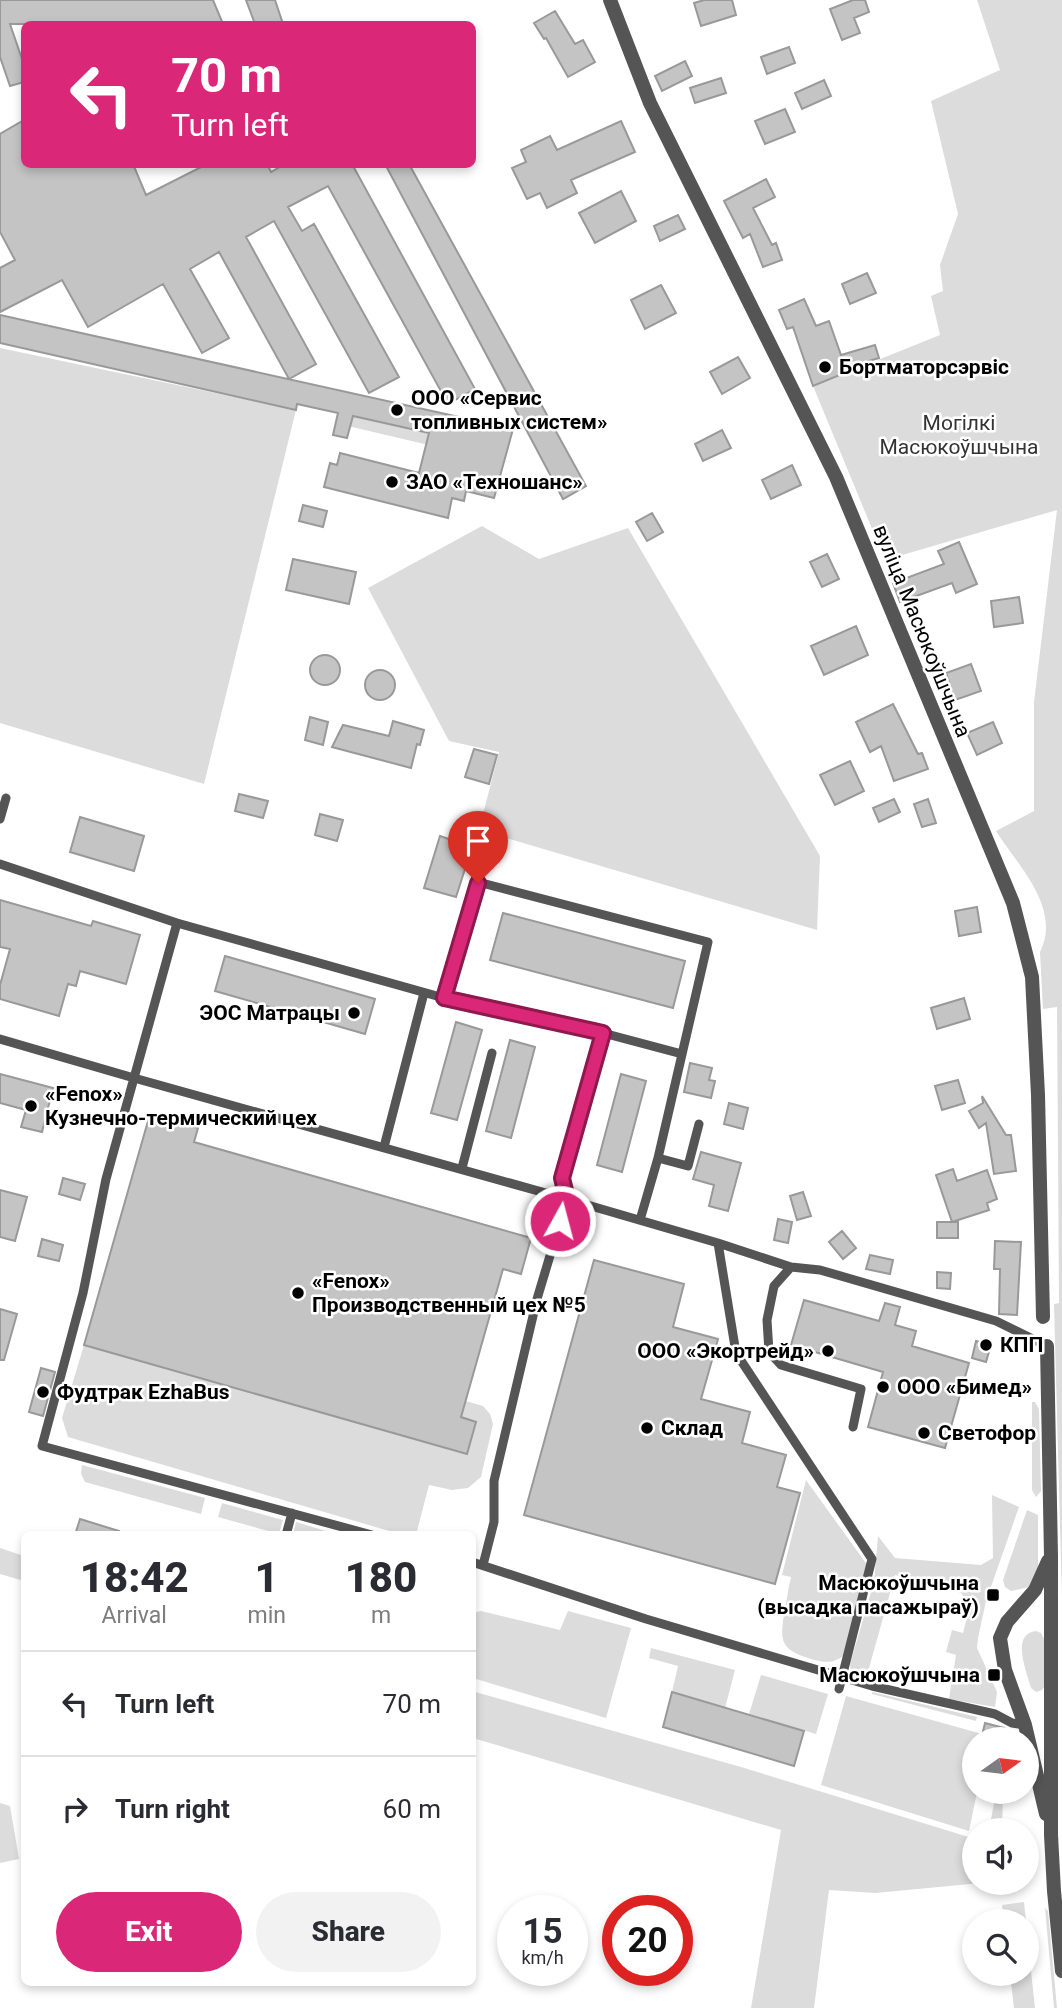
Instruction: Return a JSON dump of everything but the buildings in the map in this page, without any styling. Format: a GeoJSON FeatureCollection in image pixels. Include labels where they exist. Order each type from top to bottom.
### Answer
{"type":"FeatureCollection","features":[{"type":"Feature","properties":{"kind":"street","name":"вуліца Масюкоўшчына"},"geometry":{"type":"LineString","coordinates":[[610,0],[650,103],[836,477],[1013,903],[1032,978],[1038,1095],[1043,1317]]}},
{"type":"Feature","properties":{"kind":"street"},"geometry":{"type":"LineString","coordinates":[[1047,1346],[1051,1556],[1051,1835],[1062,1971]]}},
{"type":"Feature","properties":{"kind":"street"},"geometry":{"type":"LineString","coordinates":[[1051,1556],[1035,1590],[1007,1622],[1000,1638],[1005,1670],[1025,1726],[1051,1835]]}},
{"type":"Feature","properties":{"kind":"street"},"geometry":{"type":"LineString","coordinates":[[1035,1590],[1047,1591],[1051,1599]]}},
{"type":"Feature","properties":{"kind":"lane"},"geometry":{"type":"LineString","coordinates":[[0,819],[6,797]]}},
{"type":"Feature","properties":{"kind":"lane"},"geometry":{"type":"LineString","coordinates":[[0,864],[177,923],[424,993],[603,1033],[682,1054]]}},
{"type":"Feature","properties":{"kind":"lane"},"geometry":{"type":"LineString","coordinates":[[444,998],[478,883],[708,942],[640,1220]]}},
{"type":"Feature","properties":{"kind":"lane"},"geometry":{"type":"LineString","coordinates":[[177,923],[106,1180],[83,1293],[42,1446],[357,1531]]}},
{"type":"Feature","properties":{"kind":"lane"},"geometry":{"type":"LineString","coordinates":[[384,1147],[424,993]]}},
{"type":"Feature","properties":{"kind":"lane"},"geometry":{"type":"LineString","coordinates":[[483,1564],[494,1522],[494,1481],[537,1299],[567,1199],[562,1178],[603,1033]]}},
{"type":"Feature","properties":{"kind":"lane"},"geometry":{"type":"LineString","coordinates":[[0,1039],[740,1248],[791,1267],[820,1270],[996,1321],[1047,1346]]}},
{"type":"Feature","properties":{"kind":"lane"},"geometry":{"type":"LineString","coordinates":[[462,1168],[492,1053]]}},
{"type":"Feature","properties":{"kind":"lane"},"geometry":{"type":"LineString","coordinates":[[657,1158],[688,1166],[699,1124]]}},
{"type":"Feature","properties":{"kind":"lane"},"geometry":{"type":"LineString","coordinates":[[718,1243],[736,1353],[872,1559],[839,1689]]}},
{"type":"Feature","properties":{"kind":"lane"},"geometry":{"type":"LineString","coordinates":[[791,1267],[774,1286],[767,1320],[769,1352],[780,1365],[861,1389],[853,1427]]}},
{"type":"Feature","properties":{"kind":"lane"},"geometry":{"type":"LineString","coordinates":[[287,1531],[292,1513]]}},
{"type":"Feature","properties":{"kind":"lane"},"geometry":{"type":"LineString","coordinates":[[476,1563],[638,1616],[872,1686],[995,1714],[1025,1726]]}},
{"type":"Feature","properties":{"kind":"green space","name":"Могілкі Масюкоўшчына"},"geometry":{"type":"Polygon","coordinates":[[[977,0],[1062,0],[1062,1598],[1054,1304],[1059,1303],[1057,1007],[1043,1009],[1040,952],[1046,919],[1042,904],[1025,873],[996,831],[1034,811],[1034,702],[1057,510],[885,560],[813,386],[940,335],[931,296],[943,291],[940,265],[958,214],[931,101],[1000,70],[977,0]]]}},
{"type":"Feature","properties":{"kind":"green space"},"geometry":{"type":"Polygon","coordinates":[[[0,348],[296,410],[204,784],[0,723],[0,348]]]}},
{"type":"Feature","properties":{"kind":"green space"},"geometry":{"type":"Polygon","coordinates":[[[350,415],[456,440],[454,451],[348,426],[350,415]]]}},
{"type":"Feature","properties":{"kind":"green space"},"geometry":{"type":"Polygon","coordinates":[[[482,526],[539,559],[628,528],[820,856],[817,930],[479,830],[499,752],[449,741],[368,588],[482,526]]]}},
{"type":"Feature","properties":{"kind":"green space"},"geometry":{"type":"Polygon","coordinates":[[[84,1345],[467,1454],[476,1422],[461,1417],[466,1401],[483,1406],[490,1414],[493,1424],[481,1477],[468,1488],[452,1490],[429,1485],[417,1531],[389,1531],[68,1437],[62,1418],[84,1345]]]}},
{"type":"Feature","properties":{"kind":"green space"},"geometry":{"type":"Polygon","coordinates":[[[1032,1402],[1035,1402],[1039,1409],[1041,1491],[1036,1497],[1032,1490],[1032,1402]]]}},
{"type":"Feature","properties":{"kind":"green space"},"geometry":{"type":"Polygon","coordinates":[[[82,1465],[205,1498],[201,1514],[85,1482],[81,1474],[82,1465]]]}},
{"type":"Feature","properties":{"kind":"green space"},"geometry":{"type":"Polygon","coordinates":[[[806,1480],[868,1566],[846,1654],[829,1662],[811,1659],[789,1649],[782,1633],[791,1577],[782,1575],[806,1480]]]}},
{"type":"Feature","properties":{"kind":"green space"},"geometry":{"type":"Polygon","coordinates":[[[992,1495],[1019,1507],[986,1601],[978,1638],[977,1648],[997,1692],[995,1707],[949,1699],[956,1655],[946,1652],[952,1630],[963,1633],[970,1606],[961,1593],[895,1575],[869,1668],[862,1674],[855,1675],[850,1664],[874,1582],[878,1536],[895,1558],[981,1565],[993,1558],[992,1495]]]}},
{"type":"Feature","properties":{"kind":"green space"},"geometry":{"type":"Polygon","coordinates":[[[222,1503],[283,1520],[280,1531],[268,1531],[218,1517],[222,1503]]]}},
{"type":"Feature","properties":{"kind":"green space"},"geometry":{"type":"Polygon","coordinates":[[[1027,1510],[1038,1515],[1038,1573],[1034,1586],[1011,1591],[1005,1587],[1003,1580],[1027,1510]]]}},
{"type":"Feature","properties":{"kind":"green space"},"geometry":{"type":"Polygon","coordinates":[[[296,1522],[326,1531],[294,1531],[296,1522]]]}},
{"type":"Feature","properties":{"kind":"green space"},"geometry":{"type":"Polygon","coordinates":[[[0,1548],[21,1555],[21,1580],[0,1574],[0,1548]]]}},
{"type":"Feature","properties":{"kind":"green space"},"geometry":{"type":"Polygon","coordinates":[[[481,1611],[560,1630],[568,1611],[631,1628],[606,1718],[476,1679],[476,1612],[481,1611]]]}},
{"type":"Feature","properties":{"kind":"green space"},"geometry":{"type":"Polygon","coordinates":[[[1036,1631],[1041,1633],[1044,1639],[1044,1687],[1036,1692],[1031,1688],[1022,1646],[1028,1634],[1036,1631]]]}},
{"type":"Feature","properties":{"kind":"green space"},"geometry":{"type":"Polygon","coordinates":[[[651,1648],[735,1670],[725,1708],[672,1692],[678,1666],[649,1658],[651,1648]]]}},
{"type":"Feature","properties":{"kind":"green space"},"geometry":{"type":"Polygon","coordinates":[[[761,1675],[828,1694],[816,1734],[749,1714],[761,1675]]]}},
{"type":"Feature","properties":{"kind":"green space"},"geometry":{"type":"Polygon","coordinates":[[[476,1692],[741,1767],[962,1835],[962,1885],[875,1893],[829,1890],[814,2008],[751,2008],[781,1830],[476,1739],[476,1692]]]}},
{"type":"Feature","properties":{"kind":"green space"},"geometry":{"type":"Polygon","coordinates":[[[872,1694],[977,1717],[976,1721],[872,1694]]]}},
{"type":"Feature","properties":{"kind":"green space"},"geometry":{"type":"Polygon","coordinates":[[[846,1696],[962,1728],[962,1804],[975,1804],[972,1818],[962,1818],[962,1829],[821,1785],[846,1696]]]}},
{"type":"Feature","properties":{"kind":"green space"},"geometry":{"type":"Polygon","coordinates":[[[0,1803],[10,1806],[19,1859],[0,1863],[0,1803]]]}},
{"type":"Feature","properties":{"kind":"green space"},"geometry":{"type":"Polygon","coordinates":[[[994,1804],[1003,1804],[1002,1818],[991,1818],[994,1804]]]}},
{"type":"Feature","properties":{"kind":"green space"},"geometry":{"type":"Polygon","coordinates":[[[1024,1902],[1025,1909],[1002,1909],[1002,1905],[1024,1902]]]}},
{"type":"Feature","properties":{"kind":"green space"},"geometry":{"type":"Polygon","coordinates":[[[1045,1908],[1048,1911],[1057,2008],[1054,2008],[1045,1908]]]}},
{"type":"Feature","properties":{"kind":"green space"},"geometry":{"type":"Polygon","coordinates":[[[1011,1986],[1033,1986],[1035,2008],[1014,2008],[1011,1986]]]}},
{"type":"Feature","properties":{"kind":"place","name":"Бортматорсэрвіс"},"geometry":{"type":"Point","coordinates":[825,367]}},
{"type":"Feature","properties":{"kind":"place","name":"ООО «Сервис топливных систем»"},"geometry":{"type":"Point","coordinates":[397,410]}},
{"type":"Feature","properties":{"kind":"place","name":"ЗАО «Техношанс»"},"geometry":{"type":"Point","coordinates":[392,482]}},
{"type":"Feature","properties":{"kind":"place","name":"ЭОС Матрацы"},"geometry":{"type":"Point","coordinates":[354,1013]}},
{"type":"Feature","properties":{"kind":"place","name":"«Fenox» Кузнечно-термический цех"},"geometry":{"type":"Point","coordinates":[31,1106]}},
{"type":"Feature","properties":{"kind":"place","name":"«Fenox» Производственный цех №5"},"geometry":{"type":"Point","coordinates":[298,1293]}},
{"type":"Feature","properties":{"kind":"place","name":"КПП"},"geometry":{"type":"Point","coordinates":[986,1345]}},
{"type":"Feature","properties":{"kind":"place","name":"ООО «Экортрейд»"},"geometry":{"type":"Point","coordinates":[828,1351]}},
{"type":"Feature","properties":{"kind":"place","name":"ООО «Бимед»"},"geometry":{"type":"Point","coordinates":[883,1387]}},
{"type":"Feature","properties":{"kind":"place","name":"Фудтрак EzhaBus"},"geometry":{"type":"Point","coordinates":[43,1392]}},
{"type":"Feature","properties":{"kind":"place","name":"Склад"},"geometry":{"type":"Point","coordinates":[647,1428]}},
{"type":"Feature","properties":{"kind":"place","name":"Светофор"},"geometry":{"type":"Point","coordinates":[924,1433]}},
{"type":"Feature","properties":{"kind":"place","name":"Масюкоўшчына (высадка пасажыраў)"},"geometry":{"type":"Point","coordinates":[993,1595]}},
{"type":"Feature","properties":{"kind":"place","name":"Масюкоўшчына"},"geometry":{"type":"Point","coordinates":[994,1675]}},
{"type":"Feature","properties":{"kind":"route"},"geometry":{"type":"LineString","coordinates":[[478,883],[444,998],[603,1033],[562,1178],[567,1199],[560,1221]]}}]}
